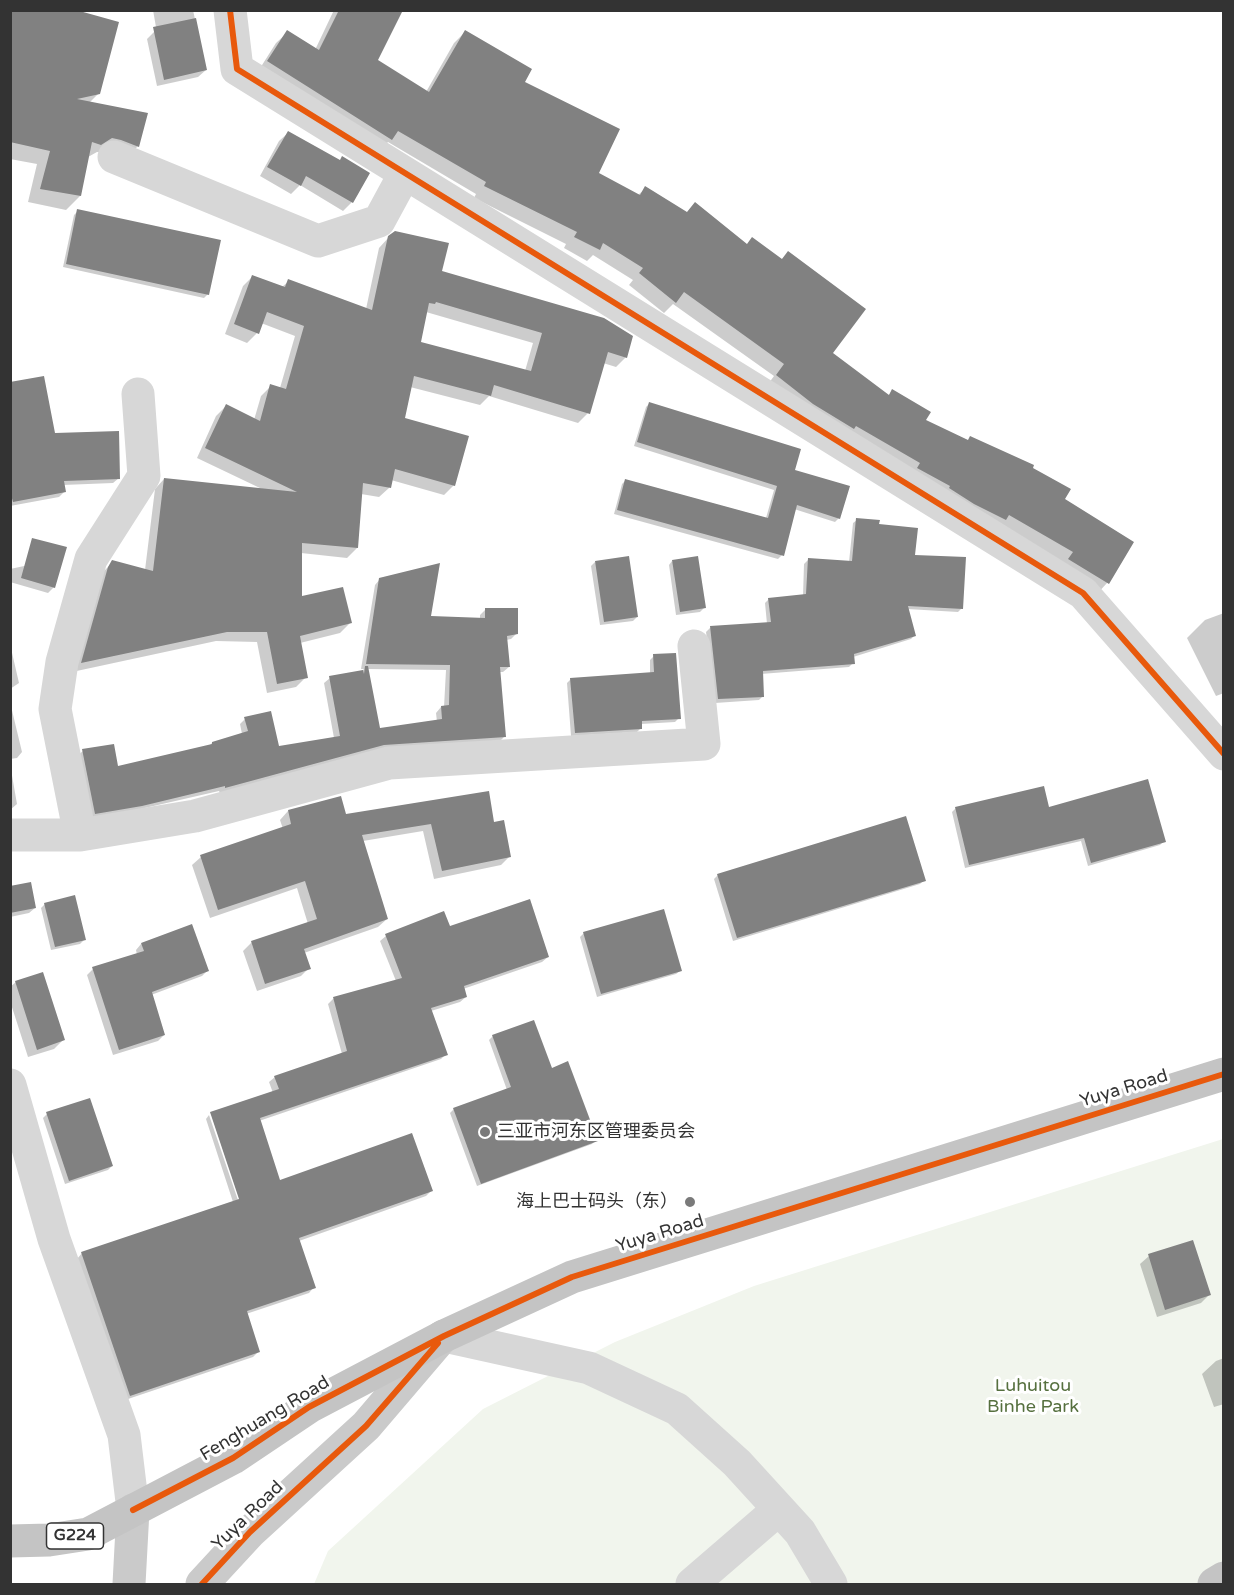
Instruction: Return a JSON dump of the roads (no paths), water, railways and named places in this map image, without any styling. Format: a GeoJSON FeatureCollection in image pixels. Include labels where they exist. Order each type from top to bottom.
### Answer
{"type":"FeatureCollection","features":[{"type":"Feature","properties":{"kind":"highway","name":"Yuya Road"},"geometry":{"type":"LineString","coordinates":[[444,1336],[572,1277],[1224,1074]]}},
{"type":"Feature","properties":{"kind":"highway","name":"Fenghuang Road"},"geometry":{"type":"LineString","coordinates":[[10,1541],[49,1540],[88,1534],[233,1458],[309,1407],[444,1336]]}},
{"type":"Feature","properties":{"kind":"highway"},"geometry":{"type":"LineString","coordinates":[[1214,1584],[1224,1578]]}},
{"type":"Feature","properties":{"kind":"main road","name":"Yuya Road"},"geometry":{"type":"LineString","coordinates":[[202,1584],[250,1532],[366,1426],[444,1336]]}},
{"type":"Feature","properties":{"kind":"main road"},"geometry":{"type":"LineString","coordinates":[[129,1584],[133,1510]]}},
{"type":"Feature","properties":{"kind":"street"},"geometry":{"type":"LineString","coordinates":[[230,10],[237,69],[1083,593],[1224,754]]}},
{"type":"Feature","properties":{"kind":"street"},"geometry":{"type":"LineString","coordinates":[[114,157],[318,241],[380,221],[405,173]]}},
{"type":"Feature","properties":{"kind":"street"},"geometry":{"type":"LineString","coordinates":[[80,835],[55,709],[62,662],[91,559],[144,476],[138,394]]}},
{"type":"Feature","properties":{"kind":"street"},"geometry":{"type":"LineString","coordinates":[[10,835],[80,835],[195,816],[389,763],[704,744],[694,646]]}},
{"type":"Feature","properties":{"kind":"street"},"geometry":{"type":"LineString","coordinates":[[10,1084],[54,1239],[124,1435],[133,1510]]}},
{"type":"Feature","properties":{"kind":"street"},"geometry":{"type":"LineString","coordinates":[[444,1336],[589,1368],[677,1409],[737,1463],[800,1532],[831,1584]]}},
{"type":"Feature","properties":{"kind":"street"},"geometry":{"type":"LineString","coordinates":[[692,1584],[779,1509]]}},
{"type":"Feature","properties":{"kind":"place","name":"三亚市河东区管理委员会"},"geometry":{"type":"Point","coordinates":[485,1132]}},
{"type":"Feature","properties":{"kind":"place","name":"海上巴士码头（东）"},"geometry":{"type":"Point","coordinates":[690,1202]}},
{"type":"Feature","properties":{"kind":"park label","name":"Luhuitou Binhe Park"},"geometry":{"type":"Point","coordinates":[1033,1396]}}]}
